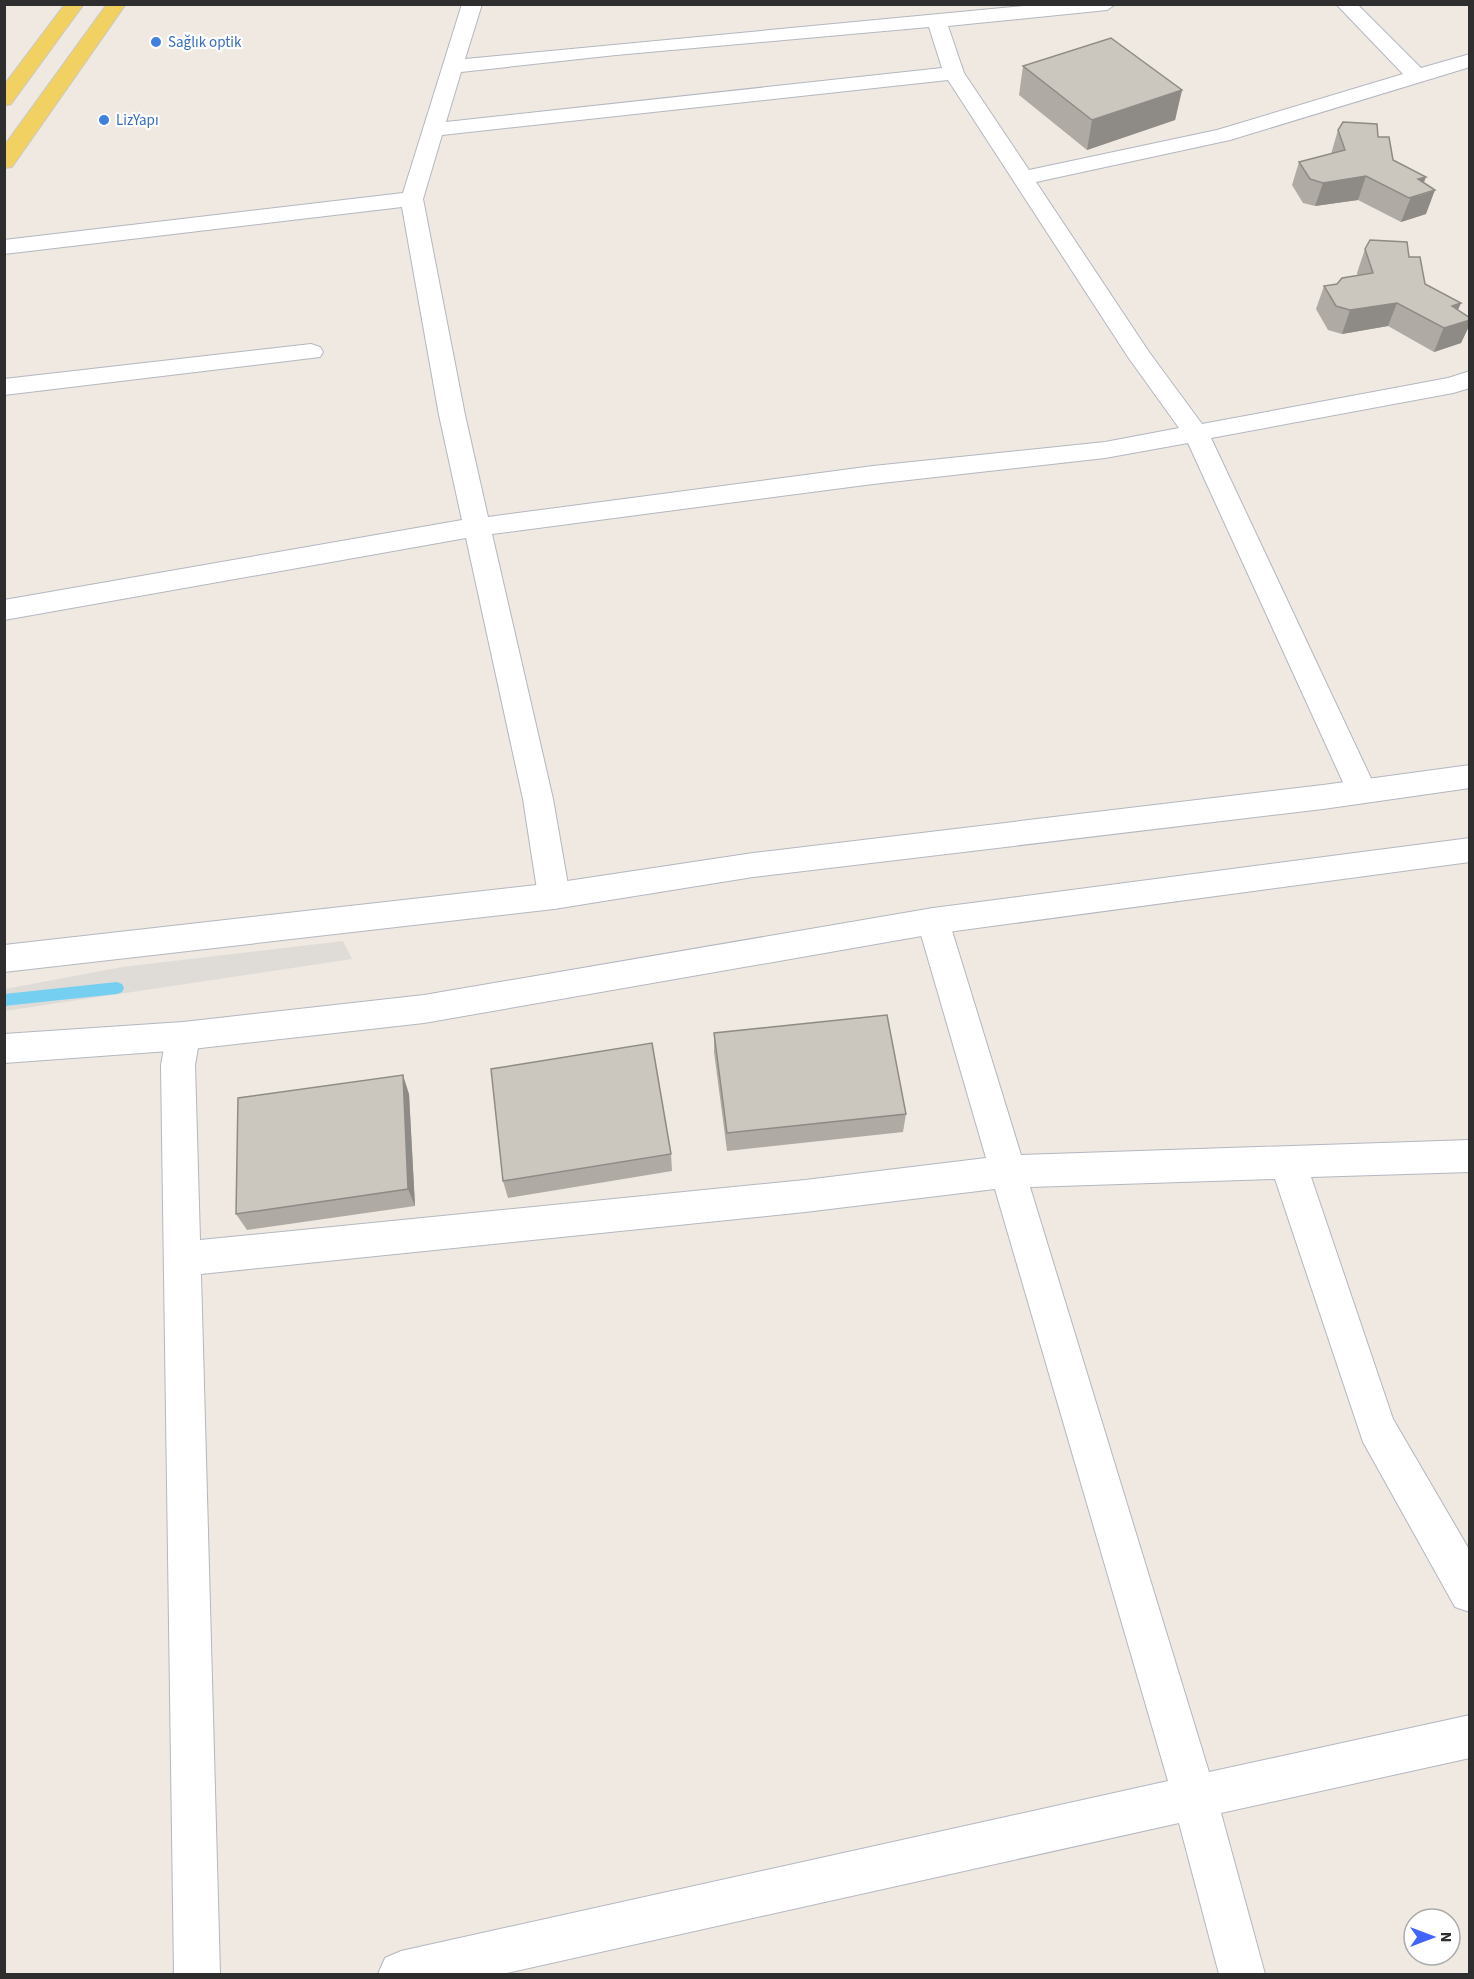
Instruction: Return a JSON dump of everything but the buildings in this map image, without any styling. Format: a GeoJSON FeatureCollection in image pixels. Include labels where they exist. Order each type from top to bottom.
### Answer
{"type":"FeatureCollection","features":[{"type":"Feature","properties":{"kind":"main road"},"geometry":{"type":"LineString","coordinates":[[4,100],[75,4]]}},
{"type":"Feature","properties":{"kind":"main road"},"geometry":{"type":"LineString","coordinates":[[4,162],[117,4]]}},
{"type":"Feature","properties":{"kind":"street"},"geometry":{"type":"LineString","coordinates":[[472,4],[412,199],[452,416],[538,799],[554,896]]}},
{"type":"Feature","properties":{"kind":"street"},"geometry":{"type":"LineString","coordinates":[[453,67],[536,57],[937,23],[1107,4]]}},
{"type":"Feature","properties":{"kind":"street"},"geometry":{"type":"LineString","coordinates":[[1345,4],[1417,76]]}},
{"type":"Feature","properties":{"kind":"street"},"geometry":{"type":"LineString","coordinates":[[937,23],[954,73],[1140,357],[1196,433],[1362,791]]}},
{"type":"Feature","properties":{"kind":"street"},"geometry":{"type":"LineString","coordinates":[[1024,178],[1222,135],[1470,60]]}},
{"type":"Feature","properties":{"kind":"street"},"geometry":{"type":"LineString","coordinates":[[433,130],[954,73]]}},
{"type":"Feature","properties":{"kind":"street"},"geometry":{"type":"LineString","coordinates":[[4,247],[412,199]]}},
{"type":"Feature","properties":{"kind":"street"},"geometry":{"type":"LineString","coordinates":[[4,387],[311,352]]}},
{"type":"Feature","properties":{"kind":"street"},"geometry":{"type":"LineString","coordinates":[[4,610],[477,527],[873,475],[1105,450],[1453,385],[1470,379]]}},
{"type":"Feature","properties":{"kind":"street"},"geometry":{"type":"LineString","coordinates":[[4,959],[554,896],[753,865],[1470,776]]}},
{"type":"Feature","properties":{"kind":"street"},"geometry":{"type":"LineString","coordinates":[[4,1049],[183,1036],[424,1009],[933,921],[1470,850]]}},
{"type":"Feature","properties":{"kind":"street"},"geometry":{"type":"LineString","coordinates":[[933,921],[1006,1172],[1196,1797],[1242,1974]]}},
{"type":"Feature","properties":{"kind":"street"},"geometry":{"type":"LineString","coordinates":[[183,1036],[178,1065],[197,1974]]}},
{"type":"Feature","properties":{"kind":"street"},"geometry":{"type":"LineString","coordinates":[[182,1258],[806,1196],[1006,1172],[1470,1156]]}},
{"type":"Feature","properties":{"kind":"street"},"geometry":{"type":"LineString","coordinates":[[1288,1163],[1377,1428],[1470,1592]]}},
{"type":"Feature","properties":{"kind":"street"},"geometry":{"type":"LineString","coordinates":[[401,1974],[1470,1736]]}},
{"type":"Feature","properties":{"kind":"shaded area"},"geometry":{"type":"Polygon","coordinates":[[[343,941],[352,959],[5,1011],[5,989],[122,967],[343,941]]]}},
{"type":"Feature","properties":{"kind":"waterway"},"geometry":{"type":"LineString","coordinates":[[4,1000],[117,988]]}},
{"type":"Feature","properties":{"kind":"place","name":"Sağlık optik"},"geometry":{"type":"Point","coordinates":[156,42]}},
{"type":"Feature","properties":{"kind":"place","name":"LizYapı"},"geometry":{"type":"Point","coordinates":[104,120]}}]}
